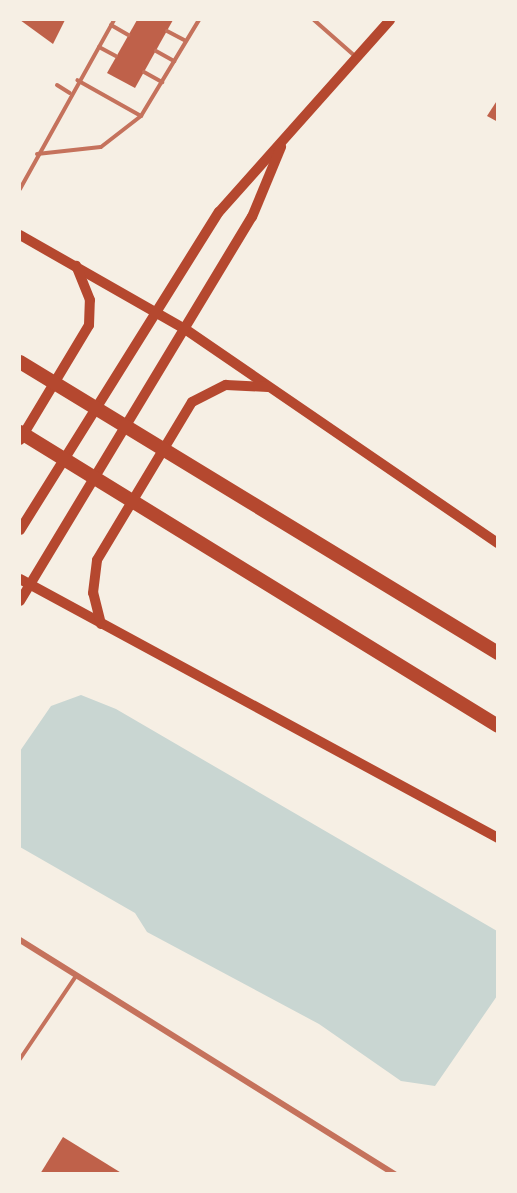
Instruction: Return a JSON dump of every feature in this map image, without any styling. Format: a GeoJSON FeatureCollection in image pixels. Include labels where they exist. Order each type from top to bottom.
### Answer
{"type":"FeatureCollection","features":[{"type":"Feature","properties":{"kind":"highway"},"geometry":{"type":"LineString","coordinates":[[20,362],[498,653]]}},
{"type":"Feature","properties":{"kind":"highway"},"geometry":{"type":"LineString","coordinates":[[20,432],[498,726]]}},
{"type":"Feature","properties":{"kind":"main road"},"geometry":{"type":"LineString","coordinates":[[20,530],[219,212],[281,147],[390,20]]}},
{"type":"Feature","properties":{"kind":"main road"},"geometry":{"type":"LineString","coordinates":[[20,601],[252,217],[281,147]]}},
{"type":"Feature","properties":{"kind":"main road"},"geometry":{"type":"LineString","coordinates":[[20,235],[185,328],[498,543]]}},
{"type":"Feature","properties":{"kind":"main road"},"geometry":{"type":"LineString","coordinates":[[20,440],[89,325],[90,300],[76,266]]}},
{"type":"Feature","properties":{"kind":"main road"},"geometry":{"type":"LineString","coordinates":[[101,624],[93,593],[97,560],[192,402],[226,385],[271,388]]}},
{"type":"Feature","properties":{"kind":"main road"},"geometry":{"type":"LineString","coordinates":[[20,579],[498,838]]}},
{"type":"Feature","properties":{"kind":"street"},"geometry":{"type":"LineString","coordinates":[[20,940],[395,1173]]}},
{"type":"Feature","properties":{"kind":"lane"},"geometry":{"type":"LineString","coordinates":[[20,189],[77,80],[114,20]]}},
{"type":"Feature","properties":{"kind":"lane"},"geometry":{"type":"LineString","coordinates":[[38,154],[100,147],[141,116],[199,20]]}},
{"type":"Feature","properties":{"kind":"lane"},"geometry":{"type":"LineString","coordinates":[[314,20],[356,58]]}},
{"type":"Feature","properties":{"kind":"lane"},"geometry":{"type":"LineString","coordinates":[[111,25],[128,35]]}},
{"type":"Feature","properties":{"kind":"lane"},"geometry":{"type":"LineString","coordinates":[[167,31],[186,41]]}},
{"type":"Feature","properties":{"kind":"lane"},"geometry":{"type":"LineString","coordinates":[[98,47],[116,56]]}},
{"type":"Feature","properties":{"kind":"lane"},"geometry":{"type":"LineString","coordinates":[[156,51],[174,61]]}},
{"type":"Feature","properties":{"kind":"lane"},"geometry":{"type":"LineString","coordinates":[[144,72],[162,82]]}},
{"type":"Feature","properties":{"kind":"lane"},"geometry":{"type":"LineString","coordinates":[[77,80],[141,116]]}},
{"type":"Feature","properties":{"kind":"lane"},"geometry":{"type":"LineString","coordinates":[[57,85],[70,93]]}},
{"type":"Feature","properties":{"kind":"lane"},"geometry":{"type":"LineString","coordinates":[[20,1059],[76,976]]}},
{"type":"Feature","properties":{"kind":"shaded area"},"geometry":{"type":"Polygon","coordinates":[[[81,695],[116,709],[497,931],[497,996],[435,1086],[401,1081],[319,1024],[147,932],[135,913],[20,847],[20,751],[51,706],[81,695]]]}},
{"type":"Feature","properties":{"kind":"building"},"geometry":{"type":"Polygon","coordinates":[[[20,20],[65,20],[53,44],[20,20]]]}},
{"type":"Feature","properties":{"kind":"building"},"geometry":{"type":"Polygon","coordinates":[[[137,20],[173,20],[135,88],[107,73],[137,20]]]}},
{"type":"Feature","properties":{"kind":"building"},"geometry":{"type":"Polygon","coordinates":[[[498,99],[498,122],[487,116],[498,99]]]}},
{"type":"Feature","properties":{"kind":"building"},"geometry":{"type":"Polygon","coordinates":[[[63,1137],[123,1174],[40,1174],[63,1137]]]}}]}
